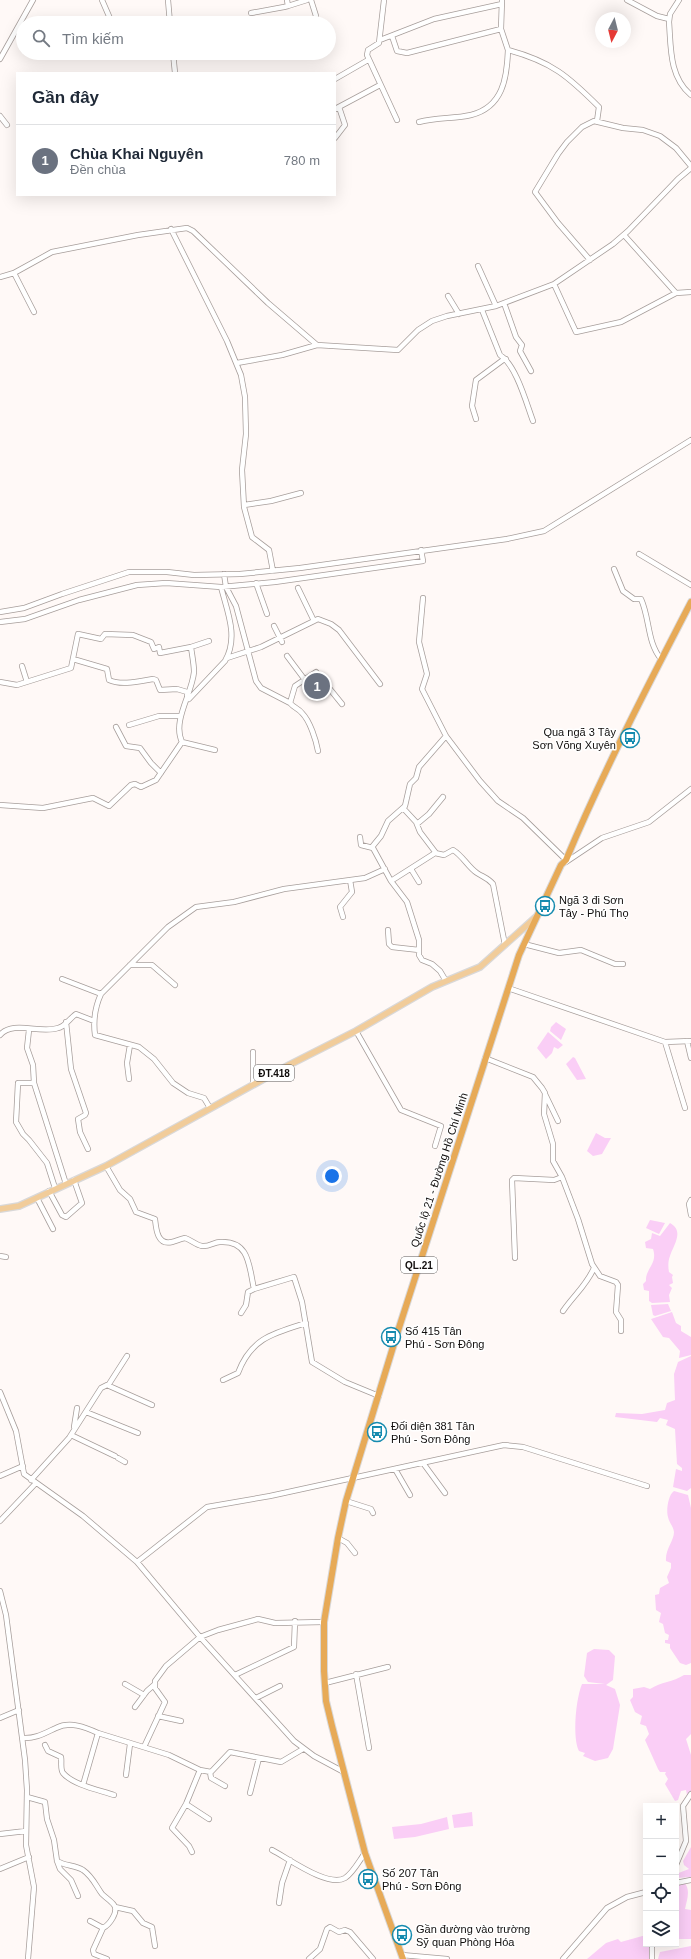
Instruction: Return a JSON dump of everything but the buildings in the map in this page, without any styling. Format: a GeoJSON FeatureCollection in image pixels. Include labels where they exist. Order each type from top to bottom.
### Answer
{"type":"FeatureCollection","features":[{"type":"Feature","properties":{"kind":"highway","name":"Quốc lộ 21 - Đường Hồ Chí Minh"},"geometry":{"type":"LineString","coordinates":[[403,1957],[365,1853],[342,1771],[326,1701],[324,1622],[338,1538],[346,1501],[397,1334],[485,1058],[524,944],[561,865],[566,860],[586,812],[661,659],[691,602]]}},
{"type":"Feature","properties":{"kind":"main road","name":"ĐT.418"},"geometry":{"type":"LineString","coordinates":[[0,1209],[19,1206],[106,1166],[432,987],[480,967],[536,917]]}},
{"type":"Feature","properties":{"kind":"street"},"geometry":{"type":"LineString","coordinates":[[24,16],[33,0]]}},
{"type":"Feature","properties":{"kind":"street"},"geometry":{"type":"LineString","coordinates":[[102,0],[109,16]]}},
{"type":"Feature","properties":{"kind":"street"},"geometry":{"type":"LineString","coordinates":[[168,0],[169,16]]}},
{"type":"Feature","properties":{"kind":"street"},"geometry":{"type":"LineString","coordinates":[[287,0],[288,6]]}},
{"type":"Feature","properties":{"kind":"street"},"geometry":{"type":"LineString","coordinates":[[251,13],[268,11],[307,0]]}},
{"type":"Feature","properties":{"kind":"street"},"geometry":{"type":"LineString","coordinates":[[311,0],[316,16]]}},
{"type":"Feature","properties":{"kind":"street"},"geometry":{"type":"LineString","coordinates":[[384,0],[380,40],[379,43],[367,53],[368,60],[397,120]]}},
{"type":"Feature","properties":{"kind":"street"},"geometry":{"type":"LineString","coordinates":[[627,0],[658,16],[669,19]]}},
{"type":"Feature","properties":{"kind":"street"},"geometry":{"type":"LineString","coordinates":[[679,0],[670,14],[669,19],[673,66],[681,84],[691,95]]}},
{"type":"Feature","properties":{"kind":"street"},"geometry":{"type":"LineString","coordinates":[[380,40],[434,19],[502,2],[501,28],[508,50],[508,70],[505,86],[494,102],[483,111],[471,115],[434,117],[419,122]]}},
{"type":"Feature","properties":{"kind":"street"},"geometry":{"type":"LineString","coordinates":[[392,36],[397,51],[407,53],[501,28]]}},
{"type":"Feature","properties":{"kind":"street"},"geometry":{"type":"LineString","coordinates":[[0,59],[16,30]]}},
{"type":"Feature","properties":{"kind":"street"},"geometry":{"type":"LineString","coordinates":[[508,50],[538,59],[563,75],[599,107],[597,121]]}},
{"type":"Feature","properties":{"kind":"street"},"geometry":{"type":"LineString","coordinates":[[174,60],[175,72]]}},
{"type":"Feature","properties":{"kind":"street"},"geometry":{"type":"LineString","coordinates":[[336,78],[368,60]]}},
{"type":"Feature","properties":{"kind":"street"},"geometry":{"type":"LineString","coordinates":[[336,137],[345,125],[337,108],[380,85]]}},
{"type":"Feature","properties":{"kind":"street"},"geometry":{"type":"LineString","coordinates":[[0,116],[6,125]]}},
{"type":"Feature","properties":{"kind":"street"},"geometry":{"type":"LineString","coordinates":[[237,363],[282,355],[317,345],[398,350],[424,325],[447,316],[496,306],[554,284],[590,260],[624,235],[678,178],[691,167],[676,148],[656,134],[643,130],[611,126],[597,121],[589,122],[558,154],[536,192],[558,223],[590,260]]}},
{"type":"Feature","properties":{"kind":"street"},"geometry":{"type":"LineString","coordinates":[[0,277],[14,273],[52,252],[184,228],[193,231],[268,303],[317,345]]}},
{"type":"Feature","properties":{"kind":"street"},"geometry":{"type":"LineString","coordinates":[[171,230],[212,309],[237,363],[243,380],[246,434],[242,470],[244,505],[252,537],[269,550],[273,571]]}},
{"type":"Feature","properties":{"kind":"street"},"geometry":{"type":"LineString","coordinates":[[624,235],[676,293]]}},
{"type":"Feature","properties":{"kind":"street"},"geometry":{"type":"LineString","coordinates":[[478,266],[496,306]]}},
{"type":"Feature","properties":{"kind":"street"},"geometry":{"type":"LineString","coordinates":[[14,273],[34,312]]}},
{"type":"Feature","properties":{"kind":"street"},"geometry":{"type":"LineString","coordinates":[[554,284],[576,332],[621,322],[676,293],[691,292]]}},
{"type":"Feature","properties":{"kind":"street"},"geometry":{"type":"LineString","coordinates":[[448,296],[459,314]]}},
{"type":"Feature","properties":{"kind":"street"},"geometry":{"type":"LineString","coordinates":[[504,303],[516,337],[522,345],[520,351],[531,371]]}},
{"type":"Feature","properties":{"kind":"street"},"geometry":{"type":"LineString","coordinates":[[482,310],[500,355],[506,359],[512,368],[533,420]]}},
{"type":"Feature","properties":{"kind":"street"},"geometry":{"type":"LineString","coordinates":[[476,418],[472,406],[476,380],[506,359]]}},
{"type":"Feature","properties":{"kind":"street"},"geometry":{"type":"LineString","coordinates":[[0,612],[24,608],[128,572],[224,574],[273,571],[507,539],[544,531],[691,440]]}},
{"type":"Feature","properties":{"kind":"street"},"geometry":{"type":"LineString","coordinates":[[244,505],[271,501],[301,493]]}},
{"type":"Feature","properties":{"kind":"street"},"geometry":{"type":"LineString","coordinates":[[0,622],[25,619],[79,600],[137,585],[166,583],[224,587],[423,561],[421,550]]}},
{"type":"Feature","properties":{"kind":"street"},"geometry":{"type":"LineString","coordinates":[[639,554],[691,585]]}},
{"type":"Feature","properties":{"kind":"street"},"geometry":{"type":"LineString","coordinates":[[614,570],[623,591],[634,599],[641,599],[645,608],[653,647],[661,659]]}},
{"type":"Feature","properties":{"kind":"street"},"geometry":{"type":"LineString","coordinates":[[224,574],[224,587],[232,629],[227,658]]}},
{"type":"Feature","properties":{"kind":"street"},"geometry":{"type":"LineString","coordinates":[[256,583],[267,614]]}},
{"type":"Feature","properties":{"kind":"street"},"geometry":{"type":"LineString","coordinates":[[224,587],[236,606],[256,681],[261,688],[290,703],[306,718],[316,740],[318,751]]}},
{"type":"Feature","properties":{"kind":"street"},"geometry":{"type":"LineString","coordinates":[[298,588],[314,621]]}},
{"type":"Feature","properties":{"kind":"street"},"geometry":{"type":"LineString","coordinates":[[423,598],[419,642],[427,674],[422,689],[446,736],[480,781],[498,801],[523,818],[566,860]]}},
{"type":"Feature","properties":{"kind":"street"},"geometry":{"type":"LineString","coordinates":[[188,700],[227,658],[280,640],[314,621],[323,620],[339,630],[380,684]]}},
{"type":"Feature","properties":{"kind":"street"},"geometry":{"type":"LineString","coordinates":[[274,626],[280,640]]}},
{"type":"Feature","properties":{"kind":"street"},"geometry":{"type":"LineString","coordinates":[[0,682],[17,685],[71,668],[78,634],[101,638],[105,634],[133,635],[151,642],[154,649],[159,647],[160,653],[191,647],[209,641]]}},
{"type":"Feature","properties":{"kind":"street"},"geometry":{"type":"LineString","coordinates":[[191,647],[194,672],[188,700],[181,716],[179,736],[182,742],[215,750]]}},
{"type":"Feature","properties":{"kind":"street"},"geometry":{"type":"LineString","coordinates":[[287,656],[305,680]]}},
{"type":"Feature","properties":{"kind":"street"},"geometry":{"type":"LineString","coordinates":[[73,659],[107,669],[109,680],[112,681],[127,682],[153,679],[156,680],[160,690],[183,690],[187,692],[188,700]]}},
{"type":"Feature","properties":{"kind":"street"},"geometry":{"type":"LineString","coordinates":[[22,666],[27,682]]}},
{"type":"Feature","properties":{"kind":"street"},"geometry":{"type":"LineString","coordinates":[[290,703],[295,686],[316,672],[342,704]]}},
{"type":"Feature","properties":{"kind":"street"},"geometry":{"type":"LineString","coordinates":[[130,725],[159,716],[181,716]]}},
{"type":"Feature","properties":{"kind":"street"},"geometry":{"type":"LineString","coordinates":[[116,727],[126,746],[140,748],[151,763],[161,773]]}},
{"type":"Feature","properties":{"kind":"street"},"geometry":{"type":"LineString","coordinates":[[372,847],[381,836],[388,821],[403,808],[408,800],[410,784],[416,778],[419,767],[446,736]]}},
{"type":"Feature","properties":{"kind":"street"},"geometry":{"type":"LineString","coordinates":[[0,805],[43,808],[94,798],[109,806],[131,785],[135,784],[140,787],[156,780],[182,742]]}},
{"type":"Feature","properties":{"kind":"street"},"geometry":{"type":"LineString","coordinates":[[561,865],[602,838],[649,822],[691,789]]}},
{"type":"Feature","properties":{"kind":"street"},"geometry":{"type":"LineString","coordinates":[[417,824],[429,814],[443,797]]}},
{"type":"Feature","properties":{"kind":"street"},"geometry":{"type":"LineString","coordinates":[[403,808],[417,824],[420,832],[436,853],[444,855],[453,850],[460,855],[475,871],[487,878],[493,884],[505,945]]}},
{"type":"Feature","properties":{"kind":"street"},"geometry":{"type":"LineString","coordinates":[[360,837],[361,846],[372,847]]}},
{"type":"Feature","properties":{"kind":"street"},"geometry":{"type":"LineString","coordinates":[[372,847],[391,881],[407,902],[415,926],[422,960],[432,964],[446,981]]}},
{"type":"Feature","properties":{"kind":"street"},"geometry":{"type":"LineString","coordinates":[[391,881],[436,853]]}},
{"type":"Feature","properties":{"kind":"street"},"geometry":{"type":"LineString","coordinates":[[411,868],[419,882]]}},
{"type":"Feature","properties":{"kind":"street"},"geometry":{"type":"LineString","coordinates":[[210,1108],[204,1098],[188,1093],[173,1083],[154,1059],[139,1047],[95,1035],[94,1021],[96,1004],[101,994],[168,927],[196,906],[234,902],[252,896],[284,889],[365,878],[385,869]]}},
{"type":"Feature","properties":{"kind":"street"},"geometry":{"type":"LineString","coordinates":[[343,917],[340,907],[352,892],[350,880]]}},
{"type":"Feature","properties":{"kind":"street"},"geometry":{"type":"LineString","coordinates":[[388,930],[389,944],[392,947],[419,950]]}},
{"type":"Feature","properties":{"kind":"street"},"geometry":{"type":"LineString","coordinates":[[524,944],[559,953],[581,950],[615,964],[624,964]]}},
{"type":"Feature","properties":{"kind":"street"},"geometry":{"type":"LineString","coordinates":[[130,965],[152,965],[175,985]]}},
{"type":"Feature","properties":{"kind":"street"},"geometry":{"type":"LineString","coordinates":[[62,979],[101,994]]}},
{"type":"Feature","properties":{"kind":"street"},"geometry":{"type":"LineString","coordinates":[[508,988],[665,1042],[689,1041],[691,1058]]}},
{"type":"Feature","properties":{"kind":"street"},"geometry":{"type":"LineString","coordinates":[[0,1035],[9,1028],[29,1030],[57,1029],[76,1014],[94,1021]]}},
{"type":"Feature","properties":{"kind":"street"},"geometry":{"type":"LineString","coordinates":[[66,1022],[71,1070],[86,1113],[78,1119],[78,1122],[80,1132],[88,1149]]}},
{"type":"Feature","properties":{"kind":"street"},"geometry":{"type":"LineString","coordinates":[[29,1030],[28,1048],[33,1065],[34,1083],[66,1184]]}},
{"type":"Feature","properties":{"kind":"street"},"geometry":{"type":"LineString","coordinates":[[356,1030],[401,1110],[440,1126],[435,1146]]}},
{"type":"Feature","properties":{"kind":"street"},"geometry":{"type":"LineString","coordinates":[[665,1042],[685,1108]]}},
{"type":"Feature","properties":{"kind":"street"},"geometry":{"type":"LineString","coordinates":[[129,1080],[127,1064],[130,1045]]}},
{"type":"Feature","properties":{"kind":"street"},"geometry":{"type":"LineString","coordinates":[[253,1052],[253,1084]]}},
{"type":"Feature","properties":{"kind":"street"},"geometry":{"type":"LineString","coordinates":[[485,1058],[533,1077],[545,1093],[558,1122]]}},
{"type":"Feature","properties":{"kind":"street"},"geometry":{"type":"LineString","coordinates":[[34,1083],[18,1083],[16,1122],[23,1134],[47,1163],[56,1188]]}},
{"type":"Feature","properties":{"kind":"street"},"geometry":{"type":"LineString","coordinates":[[545,1093],[544,1114],[552,1144],[552,1159],[562,1177],[594,1268],[603,1278],[616,1282],[618,1285],[616,1312],[622,1320],[621,1331]]}},
{"type":"Feature","properties":{"kind":"street"},"geometry":{"type":"LineString","coordinates":[[106,1166],[120,1190],[130,1199],[136,1212],[155,1219],[156,1234],[164,1241],[173,1242],[185,1238],[203,1246],[224,1242],[236,1244],[243,1248],[254,1289]]}},
{"type":"Feature","properties":{"kind":"street"},"geometry":{"type":"LineString","coordinates":[[514,1258],[512,1180],[514,1178],[554,1180],[562,1177]]}},
{"type":"Feature","properties":{"kind":"street"},"geometry":{"type":"LineString","coordinates":[[49,1192],[62,1215],[66,1217],[82,1203],[74,1180]]}},
{"type":"Feature","properties":{"kind":"street"},"geometry":{"type":"LineString","coordinates":[[37,1198],[52,1229]]}},
{"type":"Feature","properties":{"kind":"street"},"geometry":{"type":"LineString","coordinates":[[691,1200],[689,1204],[691,1215]]}},
{"type":"Feature","properties":{"kind":"street"},"geometry":{"type":"LineString","coordinates":[[0,1256],[6,1257]]}},
{"type":"Feature","properties":{"kind":"street"},"geometry":{"type":"LineString","coordinates":[[563,1311],[574,1296],[586,1284],[594,1268]]}},
{"type":"Feature","properties":{"kind":"street"},"geometry":{"type":"LineString","coordinates":[[241,1313],[245,1309],[248,1291],[294,1277],[300,1293],[314,1365],[354,1386],[379,1396]]}},
{"type":"Feature","properties":{"kind":"street"},"geometry":{"type":"LineString","coordinates":[[223,1380],[238,1373],[244,1358],[266,1337],[306,1324]]}},
{"type":"Feature","properties":{"kind":"street"},"geometry":{"type":"LineString","coordinates":[[31,1480],[71,1435],[101,1388],[107,1385],[127,1356]]}},
{"type":"Feature","properties":{"kind":"street"},"geometry":{"type":"LineString","coordinates":[[107,1385],[152,1405]]}},
{"type":"Feature","properties":{"kind":"street"},"geometry":{"type":"LineString","coordinates":[[0,1392],[16,1431],[24,1474],[83,1516],[137,1562],[200,1637],[303,1749],[342,1771]]}},
{"type":"Feature","properties":{"kind":"street"},"geometry":{"type":"LineString","coordinates":[[74,1429],[77,1408]]}},
{"type":"Feature","properties":{"kind":"street"},"geometry":{"type":"LineString","coordinates":[[86,1412],[138,1433]]}},
{"type":"Feature","properties":{"kind":"street"},"geometry":{"type":"LineString","coordinates":[[71,1435],[125,1462]]}},
{"type":"Feature","properties":{"kind":"street"},"geometry":{"type":"LineString","coordinates":[[137,1562],[207,1507],[395,1469],[504,1445],[516,1445],[647,1486]]}},
{"type":"Feature","properties":{"kind":"street"},"geometry":{"type":"LineString","coordinates":[[423,1463],[445,1493]]}},
{"type":"Feature","properties":{"kind":"street"},"geometry":{"type":"LineString","coordinates":[[0,1476],[12,1469],[23,1466]]}},
{"type":"Feature","properties":{"kind":"street"},"geometry":{"type":"LineString","coordinates":[[395,1469],[410,1495]]}},
{"type":"Feature","properties":{"kind":"street"},"geometry":{"type":"LineString","coordinates":[[0,1521],[36,1483]]}},
{"type":"Feature","properties":{"kind":"street"},"geometry":{"type":"LineString","coordinates":[[346,1501],[371,1510],[373,1513]]}},
{"type":"Feature","properties":{"kind":"street"},"geometry":{"type":"LineString","coordinates":[[338,1538],[347,1543],[355,1553]]}},
{"type":"Feature","properties":{"kind":"street"},"geometry":{"type":"LineString","coordinates":[[0,1591],[23,1738],[27,1797],[26,1845],[34,1888],[28,1959]]}},
{"type":"Feature","properties":{"kind":"street"},"geometry":{"type":"LineString","coordinates":[[136,1707],[144,1695],[155,1684],[158,1675],[166,1666],[200,1637],[218,1630],[258,1619],[275,1623],[295,1621],[324,1622]]}},
{"type":"Feature","properties":{"kind":"street"},"geometry":{"type":"LineString","coordinates":[[235,1675],[294,1647],[295,1621]]}},
{"type":"Feature","properties":{"kind":"street"},"geometry":{"type":"LineString","coordinates":[[325,1683],[388,1667]]}},
{"type":"Feature","properties":{"kind":"street"},"geometry":{"type":"LineString","coordinates":[[356,1674],[369,1748]]}},
{"type":"Feature","properties":{"kind":"street"},"geometry":{"type":"LineString","coordinates":[[125,1684],[144,1695]]}},
{"type":"Feature","properties":{"kind":"street"},"geometry":{"type":"LineString","coordinates":[[144,1747],[165,1701],[155,1684]]}},
{"type":"Feature","properties":{"kind":"street"},"geometry":{"type":"LineString","coordinates":[[256,1698],[280,1686]]}},
{"type":"Feature","properties":{"kind":"street"},"geometry":{"type":"LineString","coordinates":[[0,1718],[19,1710]]}},
{"type":"Feature","properties":{"kind":"street"},"geometry":{"type":"LineString","coordinates":[[158,1716],[181,1721]]}},
{"type":"Feature","properties":{"kind":"street"},"geometry":{"type":"LineString","coordinates":[[23,1738],[31,1738],[56,1727],[68,1725],[87,1728],[130,1744],[169,1755],[200,1770],[210,1772]]}},
{"type":"Feature","properties":{"kind":"street"},"geometry":{"type":"LineString","coordinates":[[83,1785],[98,1733]]}},
{"type":"Feature","properties":{"kind":"street"},"geometry":{"type":"LineString","coordinates":[[126,1775],[130,1744]]}},
{"type":"Feature","properties":{"kind":"street"},"geometry":{"type":"LineString","coordinates":[[45,1745],[48,1751],[60,1757],[64,1773],[83,1785],[114,1795]]}},
{"type":"Feature","properties":{"kind":"street"},"geometry":{"type":"LineString","coordinates":[[210,1772],[230,1752],[283,1762],[303,1749]]}},
{"type":"Feature","properties":{"kind":"street"},"geometry":{"type":"LineString","coordinates":[[250,1793],[259,1758]]}},
{"type":"Feature","properties":{"kind":"street"},"geometry":{"type":"LineString","coordinates":[[192,1852],[189,1846],[172,1828],[186,1804],[200,1770]]}},
{"type":"Feature","properties":{"kind":"street"},"geometry":{"type":"LineString","coordinates":[[210,1772],[211,1778],[225,1786]]}},
{"type":"Feature","properties":{"kind":"street"},"geometry":{"type":"LineString","coordinates":[[679,1858],[686,1841],[683,1806],[691,1794]]}},
{"type":"Feature","properties":{"kind":"street"},"geometry":{"type":"LineString","coordinates":[[27,1797],[45,1802],[47,1819],[54,1840],[57,1861],[60,1869],[71,1880],[78,1896]]}},
{"type":"Feature","properties":{"kind":"street"},"geometry":{"type":"LineString","coordinates":[[186,1804],[209,1819]]}},
{"type":"Feature","properties":{"kind":"street"},"geometry":{"type":"LineString","coordinates":[[0,1834],[26,1831]]}},
{"type":"Feature","properties":{"kind":"street"},"geometry":{"type":"LineString","coordinates":[[272,1850],[324,1878],[335,1880],[348,1875],[365,1853]]}},
{"type":"Feature","properties":{"kind":"street"},"geometry":{"type":"LineString","coordinates":[[0,1869],[29,1857]]}},
{"type":"Feature","properties":{"kind":"street"},"geometry":{"type":"LineString","coordinates":[[279,1903],[282,1883],[290,1860]]}},
{"type":"Feature","properties":{"kind":"street"},"geometry":{"type":"LineString","coordinates":[[57,1861],[85,1871],[115,1907],[133,1911],[143,1923],[152,1927],[155,1946]]}},
{"type":"Feature","properties":{"kind":"street"},"geometry":{"type":"LineString","coordinates":[[679,1882],[691,1880]]}},
{"type":"Feature","properties":{"kind":"street"},"geometry":{"type":"LineString","coordinates":[[563,1959],[607,1908],[627,1896],[643,1893]]}},
{"type":"Feature","properties":{"kind":"street"},"geometry":{"type":"LineString","coordinates":[[107,1959],[94,1954],[93,1950],[103,1928],[110,1922],[115,1907]]}},
{"type":"Feature","properties":{"kind":"street"},"geometry":{"type":"LineString","coordinates":[[90,1921],[103,1928]]}},
{"type":"Feature","properties":{"kind":"street"},"geometry":{"type":"LineString","coordinates":[[309,1959],[320,1949],[327,1929],[330,1927],[339,1932],[345,1930],[350,1932],[373,1959]]}},
{"type":"Feature","properties":{"kind":"street"},"geometry":{"type":"LineString","coordinates":[[652,1948],[652,1959]]}},
{"type":"Feature","properties":{"kind":"street"},"geometry":{"type":"LineString","coordinates":[[403,1957],[446,1959]]}},
{"type":"Feature","properties":{"kind":"shaded area"},"geometry":{"type":"Polygon","coordinates":[[[556,1022],[566,1029],[561,1040],[550,1031],[551,1027],[556,1022]]]}},
{"type":"Feature","properties":{"kind":"shaded area"},"geometry":{"type":"Polygon","coordinates":[[[548,1032],[563,1045],[558,1049],[554,1047],[552,1053],[546,1059],[537,1048],[548,1032]]]}},
{"type":"Feature","properties":{"kind":"shaded area"},"geometry":{"type":"Polygon","coordinates":[[[573,1057],[575,1058],[586,1079],[577,1080],[566,1064],[573,1057]]]}},
{"type":"Feature","properties":{"kind":"shaded area"},"geometry":{"type":"Polygon","coordinates":[[[596,1133],[605,1138],[611,1138],[602,1154],[593,1156],[587,1151],[596,1133]]]}},
{"type":"Feature","properties":{"kind":"shaded area"},"geometry":{"type":"Polygon","coordinates":[[[650,1220],[665,1223],[659,1234],[646,1228],[650,1220]]]}},
{"type":"Feature","properties":{"kind":"shaded area"},"geometry":{"type":"Polygon","coordinates":[[[670,1223],[677,1230],[677,1239],[670,1256],[668,1266],[669,1272],[673,1275],[673,1283],[669,1285],[672,1288],[669,1295],[670,1302],[652,1303],[649,1301],[649,1291],[644,1290],[643,1284],[646,1281],[647,1273],[653,1263],[654,1254],[653,1249],[646,1248],[645,1242],[651,1239],[652,1233],[660,1236],[670,1223]]]}},
{"type":"Feature","properties":{"kind":"shaded area"},"geometry":{"type":"Polygon","coordinates":[[[668,1304],[671,1311],[655,1316],[653,1315],[651,1305],[668,1304]]]}},
{"type":"Feature","properties":{"kind":"shaded area"},"geometry":{"type":"Polygon","coordinates":[[[672,1312],[676,1323],[681,1326],[681,1331],[691,1337],[691,1355],[679,1358],[680,1351],[669,1338],[663,1337],[651,1319],[672,1312]]]}},
{"type":"Feature","properties":{"kind":"shaded area"},"geometry":{"type":"Polygon","coordinates":[[[691,1356],[691,1488],[687,1491],[673,1487],[676,1469],[682,1471],[682,1468],[677,1464],[675,1429],[666,1425],[668,1420],[660,1418],[657,1422],[615,1417],[616,1413],[642,1414],[665,1410],[667,1403],[675,1400],[674,1374],[678,1362],[691,1356]]]}},
{"type":"Feature","properties":{"kind":"shaded area"},"geometry":{"type":"Polygon","coordinates":[[[674,1491],[688,1495],[691,1508],[691,1663],[686,1665],[680,1663],[670,1648],[670,1644],[665,1643],[665,1640],[668,1640],[669,1635],[665,1633],[663,1624],[659,1622],[661,1613],[656,1610],[655,1595],[659,1594],[660,1588],[669,1583],[667,1577],[671,1568],[671,1563],[666,1561],[666,1557],[674,1532],[667,1514],[667,1507],[670,1496],[674,1491]]]}},
{"type":"Feature","properties":{"kind":"shaded area"},"geometry":{"type":"Polygon","coordinates":[[[594,1649],[609,1650],[615,1656],[613,1680],[606,1685],[615,1689],[620,1705],[613,1749],[608,1758],[595,1761],[583,1756],[585,1753],[579,1751],[575,1728],[578,1699],[582,1684],[605,1684],[588,1682],[584,1676],[587,1653],[594,1649]]]}},
{"type":"Feature","properties":{"kind":"shaded area"},"geometry":{"type":"Polygon","coordinates":[[[684,1675],[691,1675],[691,1734],[686,1739],[691,1755],[691,1792],[687,1795],[686,1790],[681,1791],[678,1800],[675,1801],[665,1784],[668,1779],[665,1774],[666,1772],[660,1772],[658,1769],[645,1740],[649,1734],[646,1726],[640,1724],[642,1716],[635,1712],[630,1700],[633,1697],[633,1689],[644,1687],[650,1689],[684,1675]]]}},
{"type":"Feature","properties":{"kind":"shaded area"},"geometry":{"type":"Polygon","coordinates":[[[472,1812],[473,1826],[454,1828],[452,1815],[472,1812]]]}},
{"type":"Feature","properties":{"kind":"shaded area"},"geometry":{"type":"Polygon","coordinates":[[[447,1817],[449,1829],[415,1837],[394,1839],[392,1827],[421,1824],[447,1817]]]}},
{"type":"Feature","properties":{"kind":"shaded area"},"geometry":{"type":"Polygon","coordinates":[[[691,1847],[691,1877],[679,1878],[679,1873],[689,1869],[684,1865],[683,1861],[691,1847]]]}},
{"type":"Feature","properties":{"kind":"shaded area"},"geometry":{"type":"Polygon","coordinates":[[[684,1882],[688,1891],[685,1909],[691,1910],[691,1939],[679,1939],[679,1883],[684,1882]]]}},
{"type":"Feature","properties":{"kind":"shaded area"},"geometry":{"type":"Polygon","coordinates":[[[643,1936],[643,1947],[651,1947],[651,1959],[587,1959],[606,1943],[618,1939],[621,1942],[643,1936]]]}},
{"type":"Feature","properties":{"kind":"shaded area"},"geometry":{"type":"Polygon","coordinates":[[[691,1946],[691,1959],[658,1959],[660,1952],[691,1946]]]}},
{"type":"Feature","properties":{"kind":"place","name":"Chùa Khai Nguyên"},"geometry":{"type":"Point","coordinates":[317,686]}},
{"type":"Feature","properties":{"kind":"place","name":"Qua ngã 3 Tây Sơn Võng Xuyên"},"geometry":{"type":"Point","coordinates":[630,738]}},
{"type":"Feature","properties":{"kind":"place","name":"Ngã 3 đi Sơn Tây - Phú Thọ"},"geometry":{"type":"Point","coordinates":[545,906]}},
{"type":"Feature","properties":{"kind":"place","name":"Số 415 Tân Phú - Sơn Đông"},"geometry":{"type":"Point","coordinates":[391,1337]}},
{"type":"Feature","properties":{"kind":"place","name":"Đối diện 381 Tân Phú - Sơn Đông"},"geometry":{"type":"Point","coordinates":[377,1432]}},
{"type":"Feature","properties":{"kind":"place","name":"Số 207 Tân Phú - Sơn Đông"},"geometry":{"type":"Point","coordinates":[368,1879]}},
{"type":"Feature","properties":{"kind":"place","name":"Gần đường vào trường Sỹ quan Phòng Hóa"},"geometry":{"type":"Point","coordinates":[402,1935]}}]}
